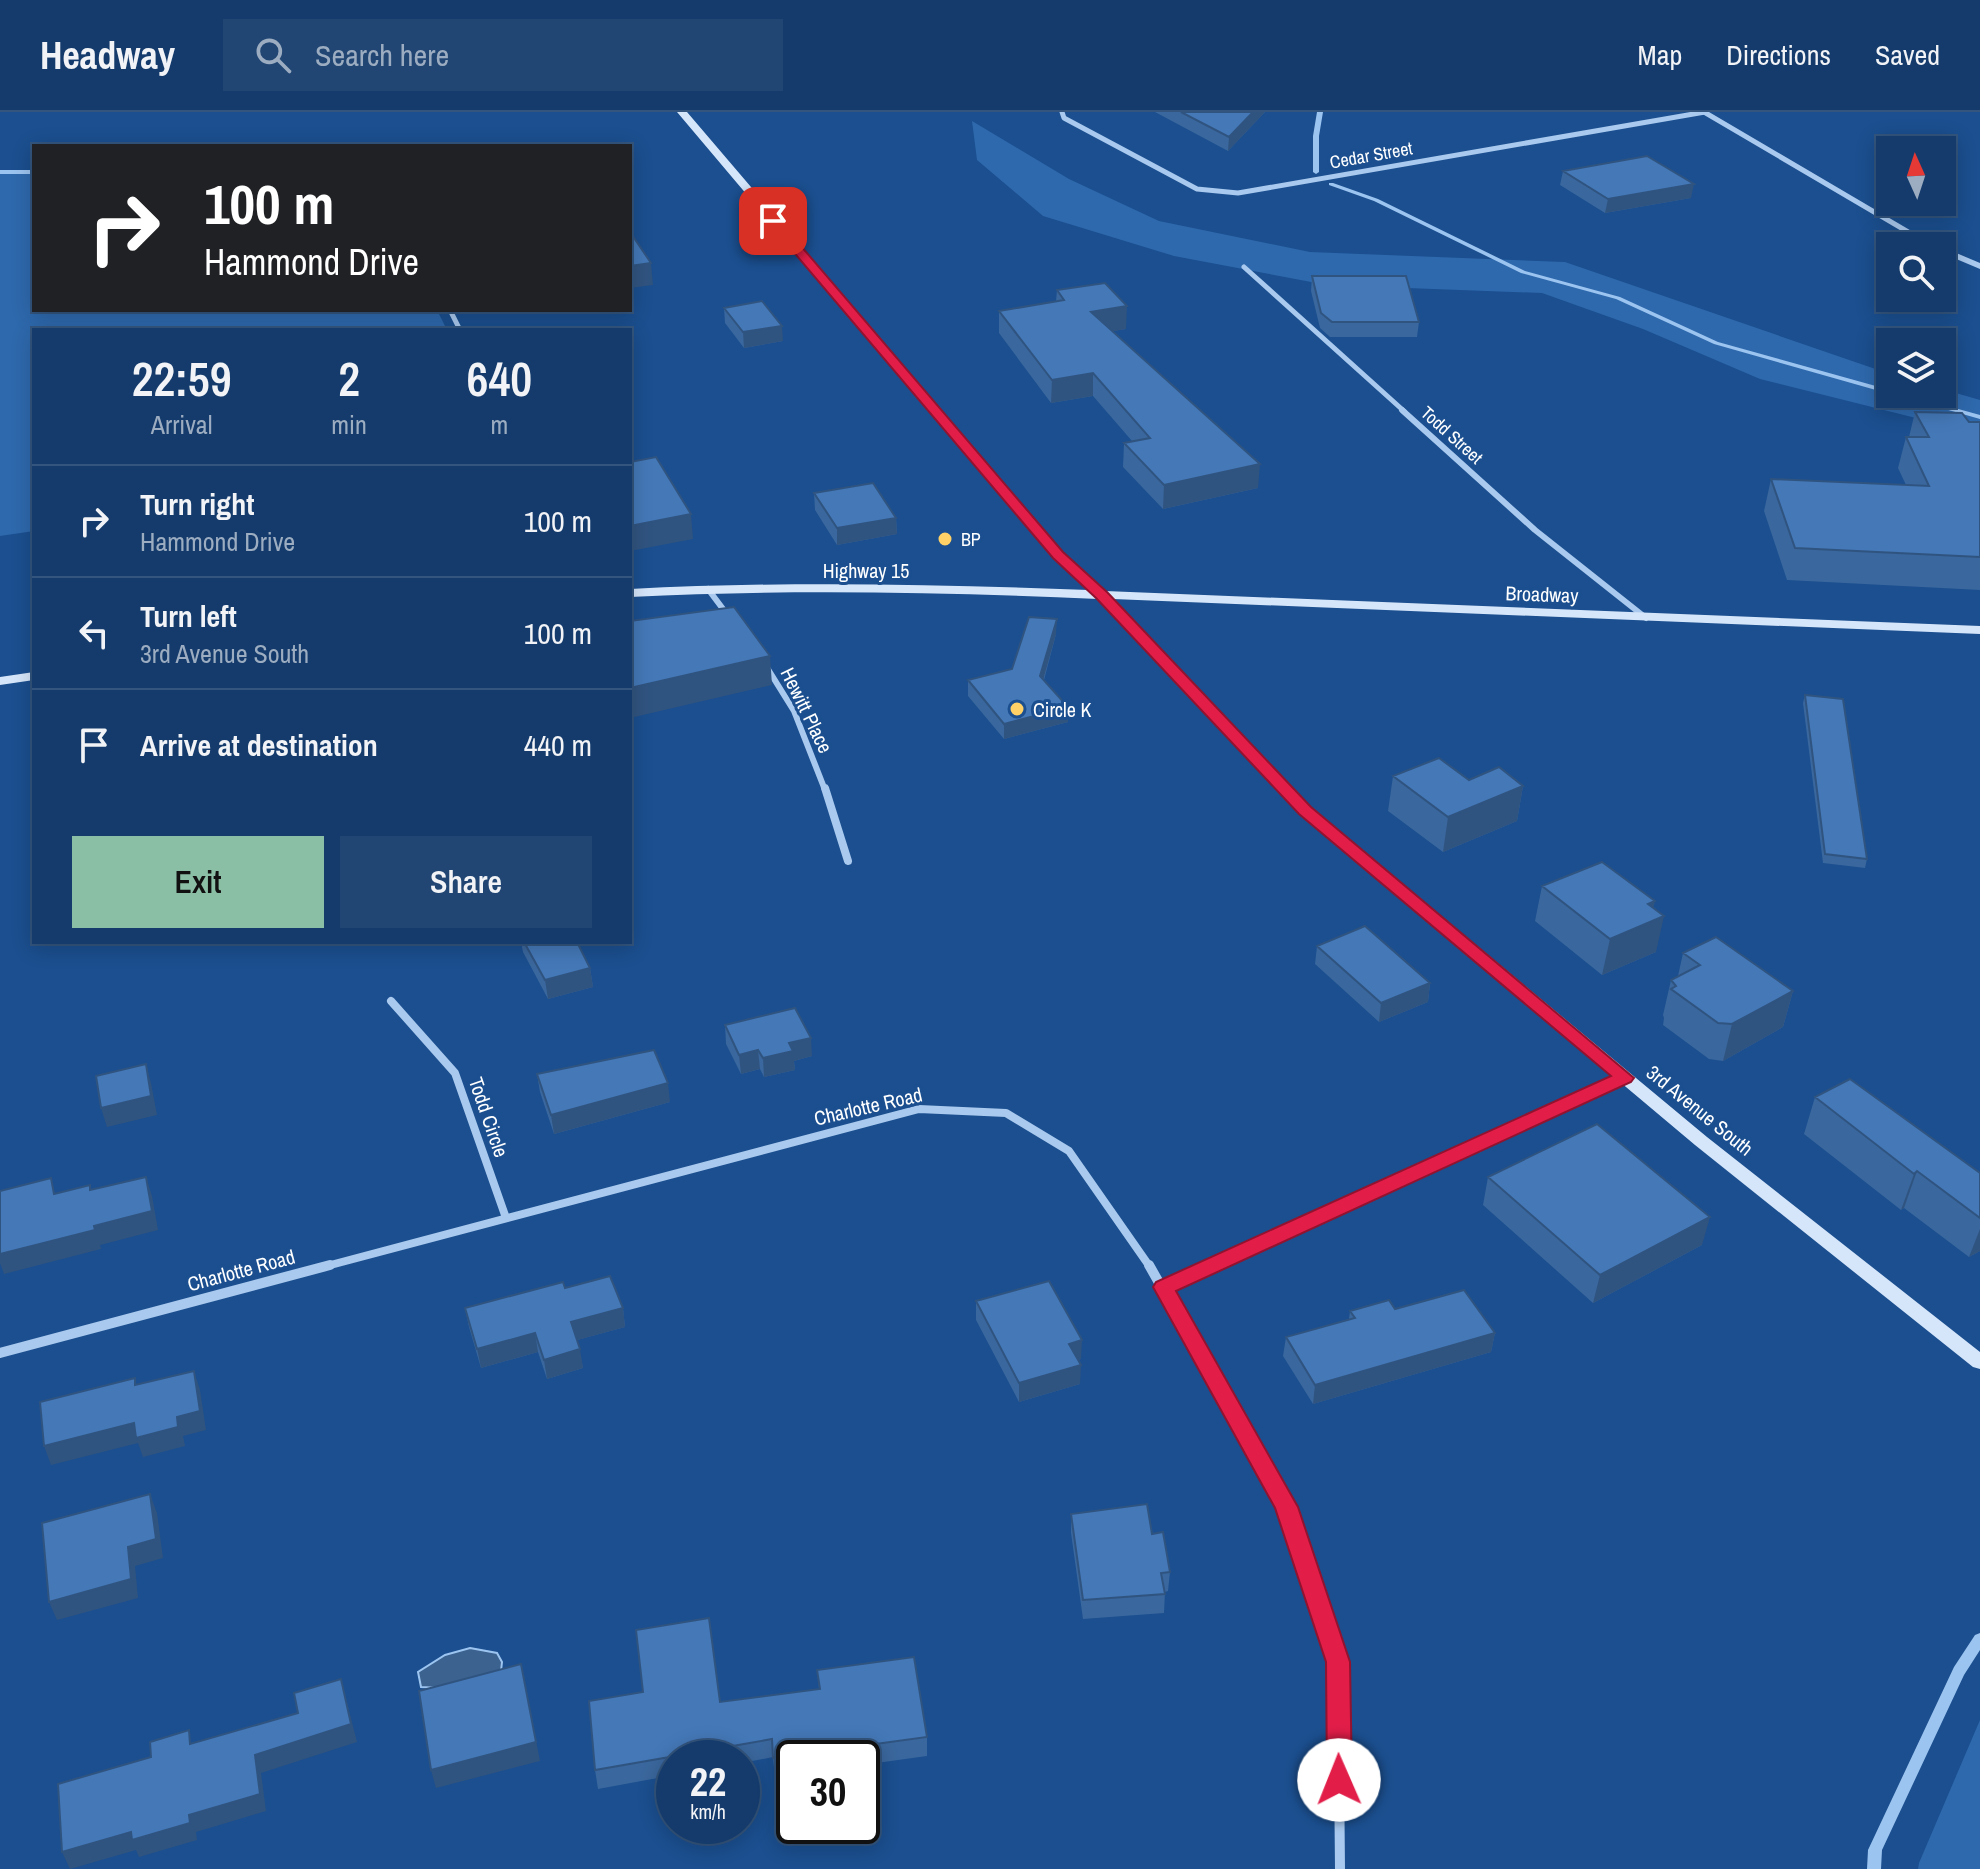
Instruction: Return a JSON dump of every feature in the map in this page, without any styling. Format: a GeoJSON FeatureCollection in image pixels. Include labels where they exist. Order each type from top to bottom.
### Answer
{"type":"FeatureCollection","features":[{"type":"Feature","properties":{"kind":"main road","name":"3rd Avenue South"},"geometry":{"type":"LineString","coordinates":[[682,112],[1058,555],[1102,595],[1305,810],[1625,1078],[1980,1362]]}},
{"type":"Feature","properties":{"kind":"main road","name":"Highway 15"},"geometry":{"type":"LineString","coordinates":[[632,593],[708,589],[971,590],[1102,595]]}},
{"type":"Feature","properties":{"kind":"main road","name":"Broadway"},"geometry":{"type":"LineString","coordinates":[[1102,595],[1980,630]]}},
{"type":"Feature","properties":{"kind":"main road"},"geometry":{"type":"LineString","coordinates":[[0,681],[32,676]]}},
{"type":"Feature","properties":{"kind":"street","name":"Cedar Street"},"geometry":{"type":"LineString","coordinates":[[1062,112],[1064,118],[1197,189],[1213,193],[1238,193],[1704,112]]}},
{"type":"Feature","properties":{"kind":"street"},"geometry":{"type":"LineString","coordinates":[[1704,112],[1909,232]]}},
{"type":"Feature","properties":{"kind":"street"},"geometry":{"type":"LineString","coordinates":[[1956,256],[1980,266]]}},
{"type":"Feature","properties":{"kind":"street","name":"Todd Street"},"geometry":{"type":"LineString","coordinates":[[1244,267],[1535,530],[1646,618]]}},
{"type":"Feature","properties":{"kind":"street"},"geometry":{"type":"LineString","coordinates":[[708,589],[735,625]]}},
{"type":"Feature","properties":{"kind":"street","name":"Hewitt Place"},"geometry":{"type":"LineString","coordinates":[[763,661],[781,686],[807,739],[848,861]]}},
{"type":"Feature","properties":{"kind":"street","name":"Todd Circle"},"geometry":{"type":"LineString","coordinates":[[391,1001],[455,1073],[506,1218]]}},
{"type":"Feature","properties":{"kind":"street"},"geometry":{"type":"LineString","coordinates":[[1164,1287],[1625,1078]]}},
{"type":"Feature","properties":{"kind":"street","name":"Charlotte Road"},"geometry":{"type":"LineString","coordinates":[[0,1353],[919,1109],[1006,1113],[1069,1151],[1164,1287],[1286,1507],[1338,1662],[1340,1869]]}},
{"type":"Feature","properties":{"kind":"shaded area"},"geometry":{"type":"Polygon","coordinates":[[[972,121],[1069,179],[1159,221],[1310,252],[1565,262],[1876,369],[1876,408],[1760,379],[1643,329],[1542,293],[1327,285],[1174,256],[1043,216],[977,160],[972,121]]]}},
{"type":"Feature","properties":{"kind":"shaded area"},"geometry":{"type":"Polygon","coordinates":[[[0,170],[32,170],[32,312],[438,312],[446,328],[32,328],[32,531],[0,536],[0,170]]]}},
{"type":"Feature","properties":{"kind":"shaded area"},"geometry":{"type":"Polygon","coordinates":[[[1956,393],[1980,400],[1980,434],[1876,408],[1956,408],[1956,393]]]}},
{"type":"Feature","properties":{"kind":"shaded area"},"geometry":{"type":"Polygon","coordinates":[[[470,1648],[497,1653],[502,1662],[501,1671],[440,1688],[421,1687],[418,1672],[445,1655],[470,1648]]]}},
{"type":"Feature","properties":{"kind":"shaded area"},"geometry":{"type":"Polygon","coordinates":[[[1980,1720],[1980,1869],[1918,1869],[1919,1863],[1980,1720]]]}},
{"type":"Feature","properties":{"kind":"building"},"geometry":{"type":"Polygon","coordinates":[[[1181,112],[1253,112],[1229,137],[1181,112]]]}},
{"type":"Feature","properties":{"kind":"building"},"geometry":{"type":"Polygon","coordinates":[[[1647,156],[1694,184],[1608,199],[1563,171],[1647,156]]]}},
{"type":"Feature","properties":{"kind":"building"},"geometry":{"type":"Polygon","coordinates":[[[632,235],[651,263],[632,266],[632,235]]]}},
{"type":"Feature","properties":{"kind":"building"},"geometry":{"type":"Polygon","coordinates":[[[1312,276],[1406,276],[1419,322],[1332,322],[1321,313],[1312,276]]]}},
{"type":"Feature","properties":{"kind":"building"},"geometry":{"type":"Polygon","coordinates":[[[1105,283],[1127,306],[1091,312],[1260,464],[1164,485],[1124,443],[1150,438],[1093,373],[1052,380],[999,311],[1064,300],[1057,290],[1105,283]]]}},
{"type":"Feature","properties":{"kind":"building"},"geometry":{"type":"Polygon","coordinates":[[[762,301],[782,326],[743,332],[724,308],[762,301]]]}},
{"type":"Feature","properties":{"kind":"building"},"geometry":{"type":"Polygon","coordinates":[[[1915,412],[1962,413],[1969,422],[1980,422],[1980,557],[1795,548],[1771,479],[1929,486],[1906,437],[1929,437],[1915,412]]]}},
{"type":"Feature","properties":{"kind":"building"},"geometry":{"type":"Polygon","coordinates":[[[656,457],[691,514],[632,526],[632,462],[656,457]]]}},
{"type":"Feature","properties":{"kind":"building"},"geometry":{"type":"Polygon","coordinates":[[[873,483],[896,518],[837,528],[814,493],[873,483]]]}},
{"type":"Feature","properties":{"kind":"building"},"geometry":{"type":"Polygon","coordinates":[[[734,607],[770,656],[632,688],[632,621],[734,607]]]}},
{"type":"Feature","properties":{"kind":"building"},"geometry":{"type":"Polygon","coordinates":[[[1029,617],[1057,619],[1040,676],[1068,707],[1004,724],[968,680],[1012,669],[1029,617]]]}},
{"type":"Feature","properties":{"kind":"building"},"geometry":{"type":"Polygon","coordinates":[[[1805,695],[1843,699],[1867,859],[1825,854],[1805,695]]]}},
{"type":"Feature","properties":{"kind":"building"},"geometry":{"type":"Polygon","coordinates":[[[1439,758],[1469,780],[1499,767],[1523,786],[1448,817],[1393,776],[1439,758]]]}},
{"type":"Feature","properties":{"kind":"building"},"geometry":{"type":"Polygon","coordinates":[[[1602,862],[1655,901],[1648,904],[1664,916],[1610,939],[1542,886],[1602,862]]]}},
{"type":"Feature","properties":{"kind":"building"},"geometry":{"type":"Polygon","coordinates":[[[1365,926],[1430,983],[1381,1003],[1317,946],[1365,926]]]}},
{"type":"Feature","properties":{"kind":"building"},"geometry":{"type":"Polygon","coordinates":[[[1716,937],[1793,991],[1732,1024],[1718,1023],[1671,989],[1676,986],[1671,980],[1700,965],[1683,953],[1716,937]]]}},
{"type":"Feature","properties":{"kind":"building"},"geometry":{"type":"Polygon","coordinates":[[[525,944],[578,944],[590,968],[545,980],[525,944]]]}},
{"type":"Feature","properties":{"kind":"building"},"geometry":{"type":"Polygon","coordinates":[[[795,1008],[811,1038],[789,1043],[793,1051],[763,1058],[758,1050],[739,1055],[725,1025],[795,1008]]]}},
{"type":"Feature","properties":{"kind":"building"},"geometry":{"type":"Polygon","coordinates":[[[654,1050],[668,1083],[551,1115],[537,1074],[654,1050]]]}},
{"type":"Feature","properties":{"kind":"building"},"geometry":{"type":"Polygon","coordinates":[[[146,1064],[151,1096],[101,1108],[96,1076],[146,1064]]]}},
{"type":"Feature","properties":{"kind":"building"},"geometry":{"type":"Polygon","coordinates":[[[1850,1079],[1980,1173],[1980,1218],[1917,1171],[1914,1174],[1815,1097],[1850,1079]]]}},
{"type":"Feature","properties":{"kind":"building"},"geometry":{"type":"Polygon","coordinates":[[[1597,1124],[1710,1217],[1600,1275],[1488,1177],[1597,1124]]]}},
{"type":"Feature","properties":{"kind":"building"},"geometry":{"type":"Polygon","coordinates":[[[146,1177],[152,1211],[94,1226],[95,1230],[0,1254],[0,1191],[51,1178],[54,1194],[90,1185],[90,1190],[146,1177]]]}},
{"type":"Feature","properties":{"kind":"building"},"geometry":{"type":"Polygon","coordinates":[[[610,1276],[623,1308],[571,1322],[580,1349],[544,1360],[535,1333],[477,1349],[465,1308],[563,1282],[565,1288],[610,1276]]]}},
{"type":"Feature","properties":{"kind":"building"},"geometry":{"type":"Polygon","coordinates":[[[1049,1281],[1082,1340],[1069,1344],[1081,1365],[1019,1383],[976,1301],[1049,1281]]]}},
{"type":"Feature","properties":{"kind":"building"},"geometry":{"type":"Polygon","coordinates":[[[1464,1290],[1495,1333],[1315,1385],[1286,1337],[1355,1318],[1350,1311],[1389,1300],[1395,1309],[1464,1290]]]}},
{"type":"Feature","properties":{"kind":"building"},"geometry":{"type":"Polygon","coordinates":[[[194,1371],[200,1411],[177,1417],[178,1427],[136,1438],[134,1423],[44,1446],[40,1402],[135,1378],[135,1385],[194,1371]]]}},
{"type":"Feature","properties":{"kind":"building"},"geometry":{"type":"Polygon","coordinates":[[[150,1494],[156,1539],[128,1547],[131,1579],[49,1602],[42,1523],[150,1494]]]}},
{"type":"Feature","properties":{"kind":"building"},"geometry":{"type":"Polygon","coordinates":[[[1147,1504],[1152,1534],[1163,1532],[1170,1572],[1161,1573],[1165,1594],[1083,1600],[1071,1514],[1147,1504]]]}},
{"type":"Feature","properties":{"kind":"building"},"geometry":{"type":"Polygon","coordinates":[[[709,1618],[720,1702],[820,1689],[817,1670],[914,1657],[927,1737],[880,1743],[880,1740],[776,1740],[776,1758],[773,1758],[772,1739],[656,1740],[656,1759],[595,1770],[589,1701],[643,1692],[636,1630],[709,1618]]]}},
{"type":"Feature","properties":{"kind":"building"},"geometry":{"type":"Polygon","coordinates":[[[521,1664],[536,1742],[431,1770],[419,1691],[521,1664]]]}},
{"type":"Feature","properties":{"kind":"building"},"geometry":{"type":"Polygon","coordinates":[[[341,1679],[351,1724],[255,1755],[260,1794],[189,1815],[190,1823],[132,1840],[131,1832],[62,1852],[58,1784],[151,1757],[150,1742],[189,1730],[190,1744],[298,1713],[294,1693],[341,1679]]]}},
{"type":"Feature","properties":{"kind":"waterway"},"geometry":{"type":"LineString","coordinates":[[1316,172],[1320,112]]}},
{"type":"Feature","properties":{"kind":"waterway"},"geometry":{"type":"LineString","coordinates":[[0,172],[32,172]]}},
{"type":"Feature","properties":{"kind":"waterway"},"geometry":{"type":"LineString","coordinates":[[1331,184],[1376,200],[1523,272],[1618,298],[1716,343],[1876,388]]}},
{"type":"Feature","properties":{"kind":"waterway"},"geometry":{"type":"LineString","coordinates":[[1947,408],[1980,417]]}},
{"type":"Feature","properties":{"kind":"waterway"},"geometry":{"type":"LineString","coordinates":[[1874,1869],[1875,1850],[1959,1671],[1980,1639]]}},
{"type":"Feature","properties":{"kind":"place","name":"BP"},"geometry":{"type":"Point","coordinates":[945,539]}},
{"type":"Feature","properties":{"kind":"place","name":"Circle K"},"geometry":{"type":"Point","coordinates":[1017,709]}},
{"type":"Feature","properties":{"kind":"route"},"geometry":{"type":"LineString","coordinates":[[773,221],[1058,555],[1102,595],[1305,810],[1625,1078],[1164,1287],[1286,1507],[1338,1662],[1339,1780]]}}]}
